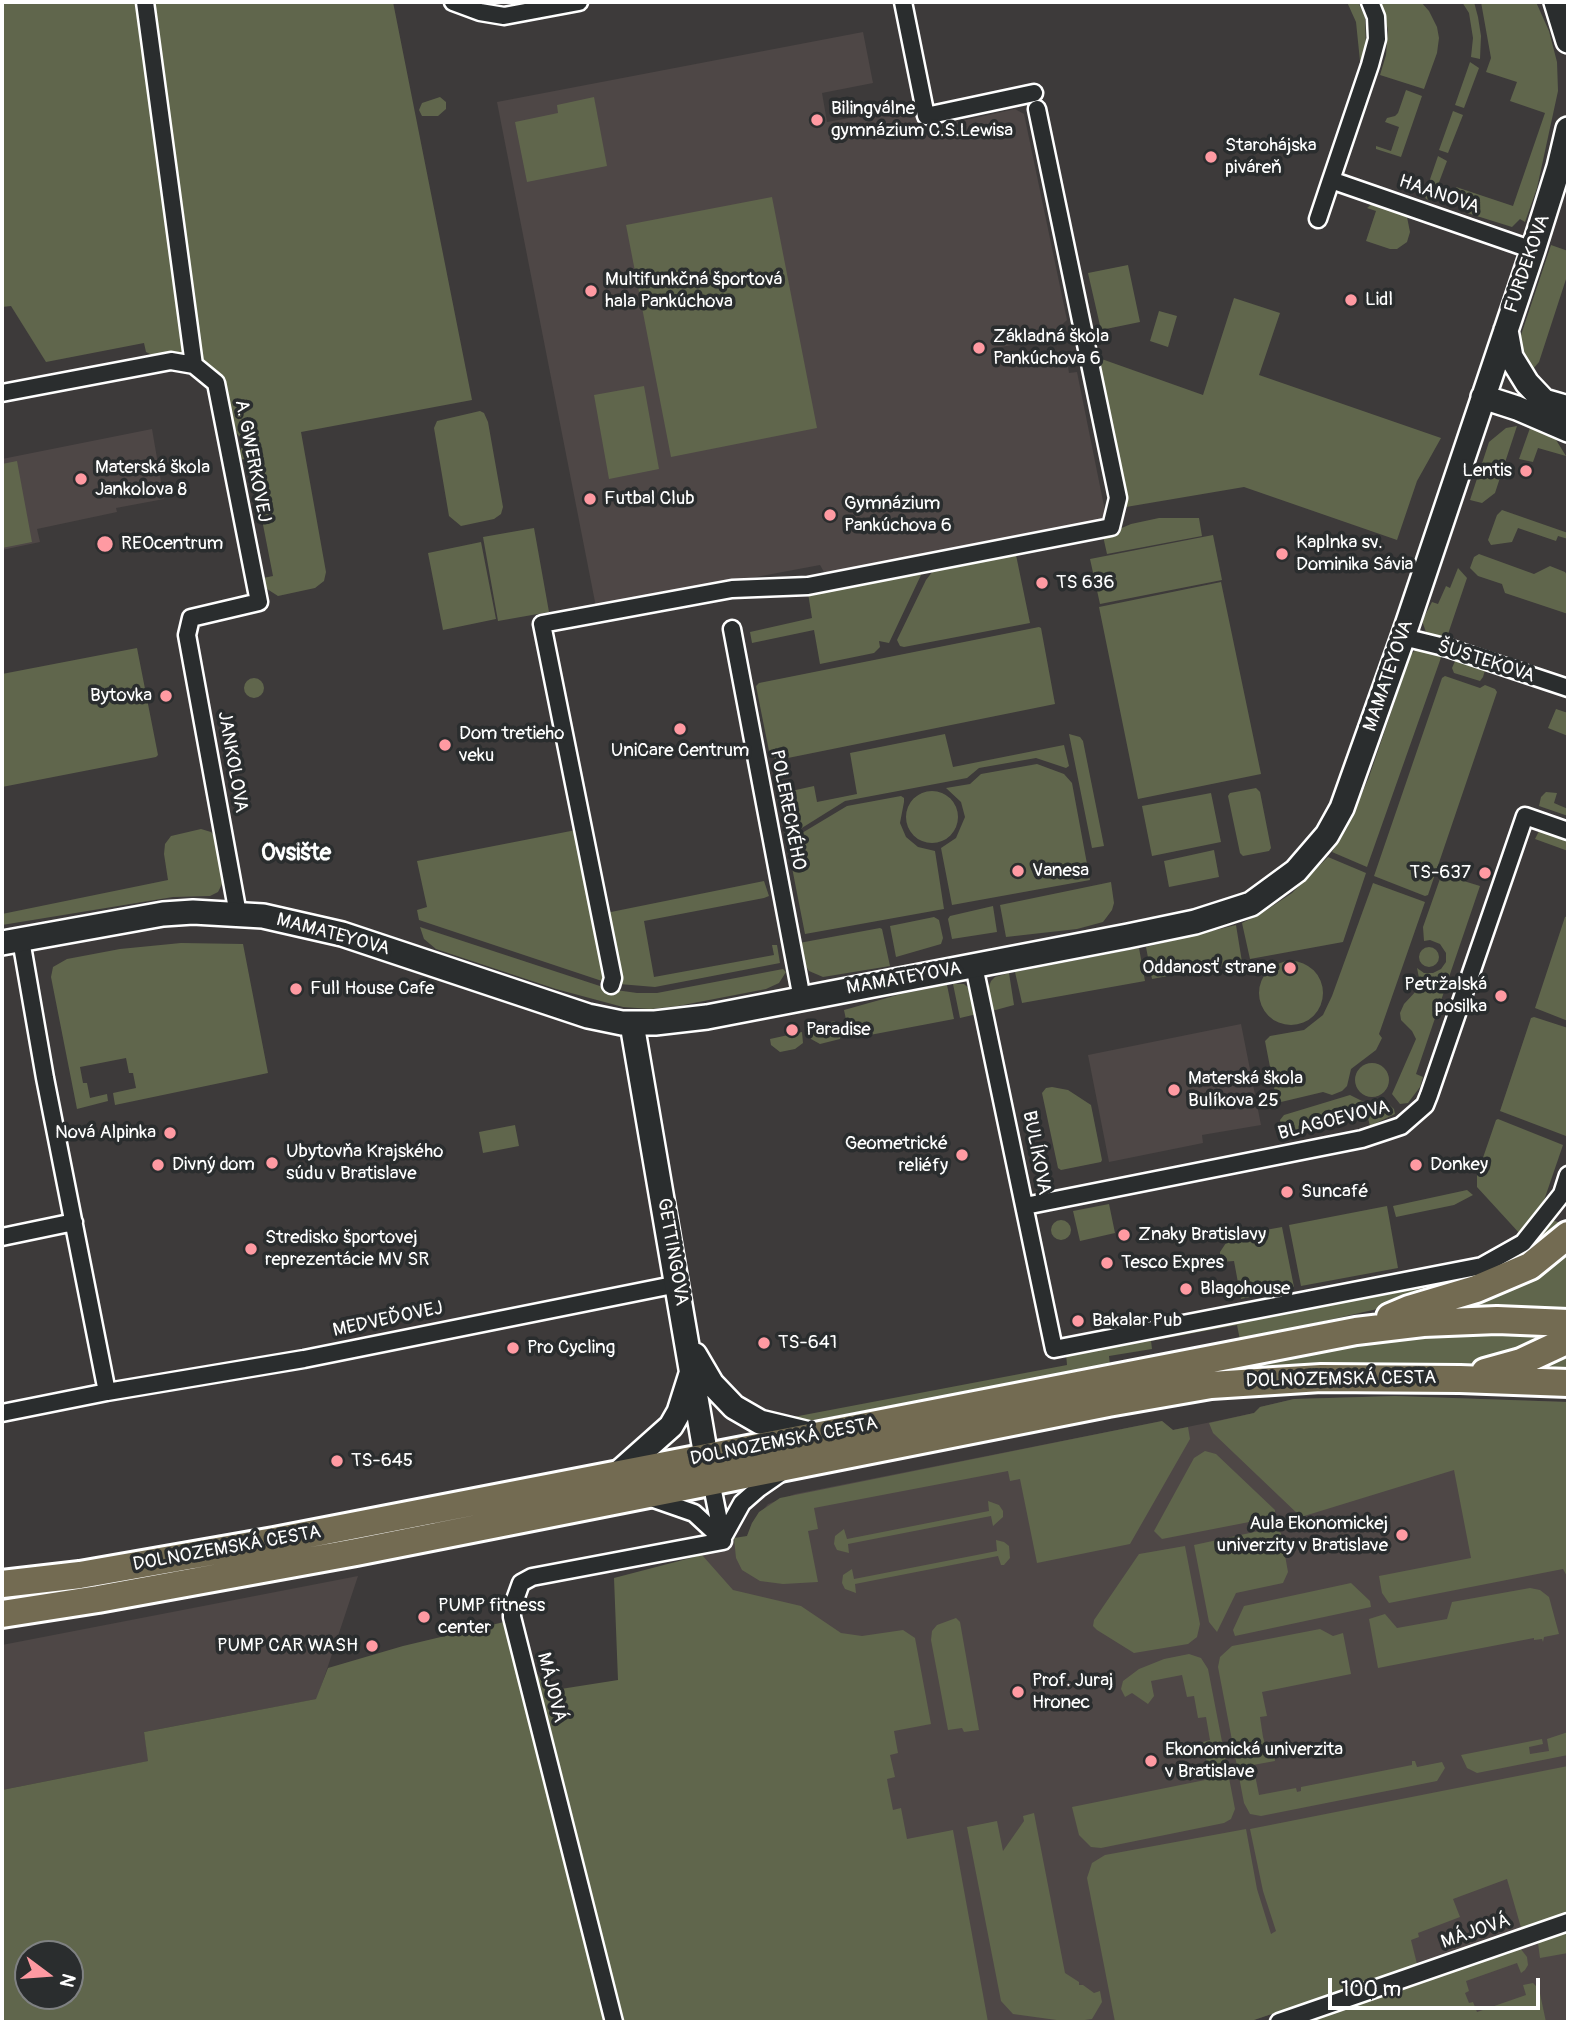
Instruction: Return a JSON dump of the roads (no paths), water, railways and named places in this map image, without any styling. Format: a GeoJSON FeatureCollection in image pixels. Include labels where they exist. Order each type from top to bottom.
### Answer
{"type":"FeatureCollection","features":[{"type":"Feature","properties":{"kind":"main road"},"geometry":{"type":"LineString","coordinates":[[1356,1331],[1409,1308],[1476,1289],[1530,1266],[1568,1234]]}},
{"type":"Feature","properties":{"kind":"main road","name":"DOLNOZEMSKÁ CESTA"},"geometry":{"type":"LineString","coordinates":[[2,1614],[356,1552],[638,1494],[816,1435],[1356,1331],[1416,1323],[1497,1320],[1568,1323]]}},
{"type":"Feature","properties":{"kind":"main road"},"geometry":{"type":"LineString","coordinates":[[1460,1379],[1521,1362],[1568,1339]]}},
{"type":"Feature","properties":{"kind":"main road","name":"DOLNOZEMSKÁ CESTA"},"geometry":{"type":"LineString","coordinates":[[2,1584],[80,1575],[274,1541],[616,1475],[791,1465],[1108,1402],[1211,1385],[1321,1378],[1568,1383]]}},
{"type":"Feature","properties":{"kind":"street"},"geometry":{"type":"LineString","coordinates":[[2,393],[171,361],[194,365],[145,2]]}},
{"type":"Feature","properties":{"kind":"street"},"geometry":{"type":"LineString","coordinates":[[453,2],[480,12],[504,16],[579,2]]}},
{"type":"Feature","properties":{"kind":"street"},"geometry":{"type":"LineString","coordinates":[[611,985],[613,978],[542,624],[732,589],[808,586],[1111,527],[1118,498],[1035,101],[926,116],[903,2]]}},
{"type":"Feature","properties":{"kind":"street"},"geometry":{"type":"LineString","coordinates":[[1318,219],[1377,38],[1376,17],[1370,2]]}},
{"type":"Feature","properties":{"kind":"street"},"geometry":{"type":"LineString","coordinates":[[1556,2],[1568,41]]}},
{"type":"Feature","properties":{"kind":"street","name":"FURDEKOVA"},"geometry":{"type":"LineString","coordinates":[[1483,397],[1533,250],[1568,129]]}},
{"type":"Feature","properties":{"kind":"street","name":"HAANOVA"},"geometry":{"type":"LineString","coordinates":[[1332,176],[1533,250]]}},
{"type":"Feature","properties":{"kind":"street"},"geometry":{"type":"LineString","coordinates":[[1506,330],[1511,357],[1527,383],[1544,401],[1568,408]]}},
{"type":"Feature","properties":{"kind":"street","name":"A. GWERKOVEJ"},"geometry":{"type":"LineString","coordinates":[[191,618],[259,602],[216,383],[194,365]]}},
{"type":"Feature","properties":{"kind":"street"},"geometry":{"type":"LineString","coordinates":[[1483,397],[1568,430]]}},
{"type":"Feature","properties":{"kind":"street","name":"MAMATEYOVA"},"geometry":{"type":"LineString","coordinates":[[11,942],[163,914],[238,914],[316,926],[589,1016],[632,1024],[675,1022],[802,999],[1195,922],[1244,907],[1276,888],[1296,871],[1315,850],[1337,817],[1403,637],[1483,397]]}},
{"type":"Feature","properties":{"kind":"street"},"geometry":{"type":"LineString","coordinates":[[1517,408],[1544,401]]}},
{"type":"Feature","properties":{"kind":"street","name":"JANKOLOVA"},"geometry":{"type":"LineString","coordinates":[[191,618],[187,635],[238,914]]}},
{"type":"Feature","properties":{"kind":"street","name":"POLERECKÉHO"},"geometry":{"type":"LineString","coordinates":[[732,629],[802,999]]}},
{"type":"Feature","properties":{"kind":"street","name":"ŠUSTEKOVA"},"geometry":{"type":"LineString","coordinates":[[1403,637],[1448,648],[1568,688]]}},
{"type":"Feature","properties":{"kind":"street","name":"BLAGOEVOVA"},"geometry":{"type":"LineString","coordinates":[[1025,1206],[1326,1146],[1376,1135],[1401,1126],[1417,1113],[1429,1095],[1524,816],[1568,831]]}},
{"type":"Feature","properties":{"kind":"street"},"geometry":{"type":"LineString","coordinates":[[11,942],[45,1078],[107,1392]]}},
{"type":"Feature","properties":{"kind":"street","name":"BULÍKOVA"},"geometry":{"type":"LineString","coordinates":[[974,966],[1054,1349],[1482,1266],[1524,1243],[1562,1194],[1568,1175]]}},
{"type":"Feature","properties":{"kind":"street","name":"GETTINGOVA"},"geometry":{"type":"LineString","coordinates":[[632,1024],[709,1470]]}},
{"type":"Feature","properties":{"kind":"street"},"geometry":{"type":"LineString","coordinates":[[2,1237],[74,1222]]}},
{"type":"Feature","properties":{"kind":"street","name":"MEDVEĎOVEJ"},"geometry":{"type":"LineString","coordinates":[[2,1413],[107,1392],[304,1359],[678,1284]]}},
{"type":"Feature","properties":{"kind":"street"},"geometry":{"type":"LineString","coordinates":[[688,1343],[712,1384],[734,1407],[760,1422],[816,1435]]}},
{"type":"Feature","properties":{"kind":"street"},"geometry":{"type":"LineString","coordinates":[[616,1475],[671,1426],[679,1412],[692,1368]]}},
{"type":"Feature","properties":{"kind":"street"},"geometry":{"type":"LineString","coordinates":[[722,1539],[742,1503],[791,1465]]}},
{"type":"Feature","properties":{"kind":"street"},"geometry":{"type":"LineString","coordinates":[[709,1470],[722,1539]]}},
{"type":"Feature","properties":{"kind":"street"},"geometry":{"type":"LineString","coordinates":[[638,1494],[680,1506],[694,1513],[722,1539]]}},
{"type":"Feature","properties":{"kind":"street","name":"MÁJOVÁ"},"geometry":{"type":"LineString","coordinates":[[614,2022],[512,1617],[514,1599],[522,1583],[532,1577],[723,1541],[722,1539]]}},
{"type":"Feature","properties":{"kind":"street","name":"MÁJOVÁ"},"geometry":{"type":"LineString","coordinates":[[1279,2022],[1568,1922]]}},
{"type":"Feature","properties":{"kind":"place","name":"Bilingválne gymnázium C.S.Lewisa"},"geometry":{"type":"Point","coordinates":[817,120]}},
{"type":"Feature","properties":{"kind":"place","name":"Starohájska piváreň"},"geometry":{"type":"Point","coordinates":[1211,157]}},
{"type":"Feature","properties":{"kind":"place","name":"Multifunkčná športová hala Pankúchova"},"geometry":{"type":"Point","coordinates":[591,291]}},
{"type":"Feature","properties":{"kind":"place","name":"Lidl"},"geometry":{"type":"Point","coordinates":[1351,300]}},
{"type":"Feature","properties":{"kind":"place","name":"Základná škola Pankúchova 6"},"geometry":{"type":"Point","coordinates":[979,348]}},
{"type":"Feature","properties":{"kind":"place","name":"Lentis"},"geometry":{"type":"Point","coordinates":[1526,471]}},
{"type":"Feature","properties":{"kind":"place","name":"Materská škola Jankolova 8"},"geometry":{"type":"Point","coordinates":[81,479]}},
{"type":"Feature","properties":{"kind":"place","name":"Futbal Club"},"geometry":{"type":"Point","coordinates":[590,499]}},
{"type":"Feature","properties":{"kind":"place","name":"Gymnázium Pankúchova 6"},"geometry":{"type":"Point","coordinates":[830,515]}},
{"type":"Feature","properties":{"kind":"place","name":"REOcentrum"},"geometry":{"type":"Point","coordinates":[105,544]}},
{"type":"Feature","properties":{"kind":"place","name":"Kaplnka sv. Dominika Sávia"},"geometry":{"type":"Point","coordinates":[1282,554]}},
{"type":"Feature","properties":{"kind":"place","name":"TS 636"},"geometry":{"type":"Point","coordinates":[1042,583]}},
{"type":"Feature","properties":{"kind":"place","name":"Bytovka"},"geometry":{"type":"Point","coordinates":[166,696]}},
{"type":"Feature","properties":{"kind":"place","name":"UniCare Centrum"},"geometry":{"type":"Point","coordinates":[680,729]}},
{"type":"Feature","properties":{"kind":"place","name":"Dom tretieho veku"},"geometry":{"type":"Point","coordinates":[445,745]}},
{"type":"Feature","properties":{"kind":"place","name":"Vanesa"},"geometry":{"type":"Point","coordinates":[1018,871]}},
{"type":"Feature","properties":{"kind":"place","name":"TS-637"},"geometry":{"type":"Point","coordinates":[1485,873]}},
{"type":"Feature","properties":{"kind":"place","name":"Oddanosť strane"},"geometry":{"type":"Point","coordinates":[1290,968]}},
{"type":"Feature","properties":{"kind":"place","name":"Full House Cafe"},"geometry":{"type":"Point","coordinates":[296,989]}},
{"type":"Feature","properties":{"kind":"place","name":"Petržalská posilka"},"geometry":{"type":"Point","coordinates":[1501,996]}},
{"type":"Feature","properties":{"kind":"place","name":"Paradise"},"geometry":{"type":"Point","coordinates":[792,1030]}},
{"type":"Feature","properties":{"kind":"place","name":"Materská škola Bulíkova 25"},"geometry":{"type":"Point","coordinates":[1174,1090]}},
{"type":"Feature","properties":{"kind":"place","name":"Nová Alpinka"},"geometry":{"type":"Point","coordinates":[170,1133]}},
{"type":"Feature","properties":{"kind":"place","name":"Geometrické reliéfy"},"geometry":{"type":"Point","coordinates":[962,1155]}},
{"type":"Feature","properties":{"kind":"place","name":"Ubytovňa Krajského súdu v Bratislave"},"geometry":{"type":"Point","coordinates":[272,1163]}},
{"type":"Feature","properties":{"kind":"place","name":"Divný dom"},"geometry":{"type":"Point","coordinates":[158,1165]}},
{"type":"Feature","properties":{"kind":"place","name":"Donkey"},"geometry":{"type":"Point","coordinates":[1416,1165]}},
{"type":"Feature","properties":{"kind":"place","name":"Suncafé"},"geometry":{"type":"Point","coordinates":[1287,1192]}},
{"type":"Feature","properties":{"kind":"place","name":"Znaky Bratislavy"},"geometry":{"type":"Point","coordinates":[1124,1235]}},
{"type":"Feature","properties":{"kind":"place","name":"Stredisko športovej reprezentácie MV SR"},"geometry":{"type":"Point","coordinates":[251,1249]}},
{"type":"Feature","properties":{"kind":"place","name":"Tesco Expres"},"geometry":{"type":"Point","coordinates":[1107,1263]}},
{"type":"Feature","properties":{"kind":"place","name":"Blagohouse"},"geometry":{"type":"Point","coordinates":[1186,1289]}},
{"type":"Feature","properties":{"kind":"place","name":"Bakalar Pub"},"geometry":{"type":"Point","coordinates":[1078,1321]}},
{"type":"Feature","properties":{"kind":"place","name":"TS-641"},"geometry":{"type":"Point","coordinates":[764,1343]}},
{"type":"Feature","properties":{"kind":"place","name":"Pro Cycling"},"geometry":{"type":"Point","coordinates":[513,1348]}},
{"type":"Feature","properties":{"kind":"place","name":"TS-645"},"geometry":{"type":"Point","coordinates":[337,1461]}},
{"type":"Feature","properties":{"kind":"place","name":"Aula Ekonomickej univerzity v Bratislave"},"geometry":{"type":"Point","coordinates":[1402,1535]}},
{"type":"Feature","properties":{"kind":"place","name":"PUMP fitness center"},"geometry":{"type":"Point","coordinates":[424,1617]}},
{"type":"Feature","properties":{"kind":"place","name":"PUMP CAR WASH"},"geometry":{"type":"Point","coordinates":[372,1646]}},
{"type":"Feature","properties":{"kind":"place","name":"Prof. Juraj Hronec"},"geometry":{"type":"Point","coordinates":[1018,1692]}},
{"type":"Feature","properties":{"kind":"place","name":"Ekonomická univerzita v Bratislave"},"geometry":{"type":"Point","coordinates":[1151,1761]}},
{"type":"Feature","properties":{"kind":"district","name":"Ovsište"},"geometry":{"type":"Point","coordinates":[296,854]}}]}
